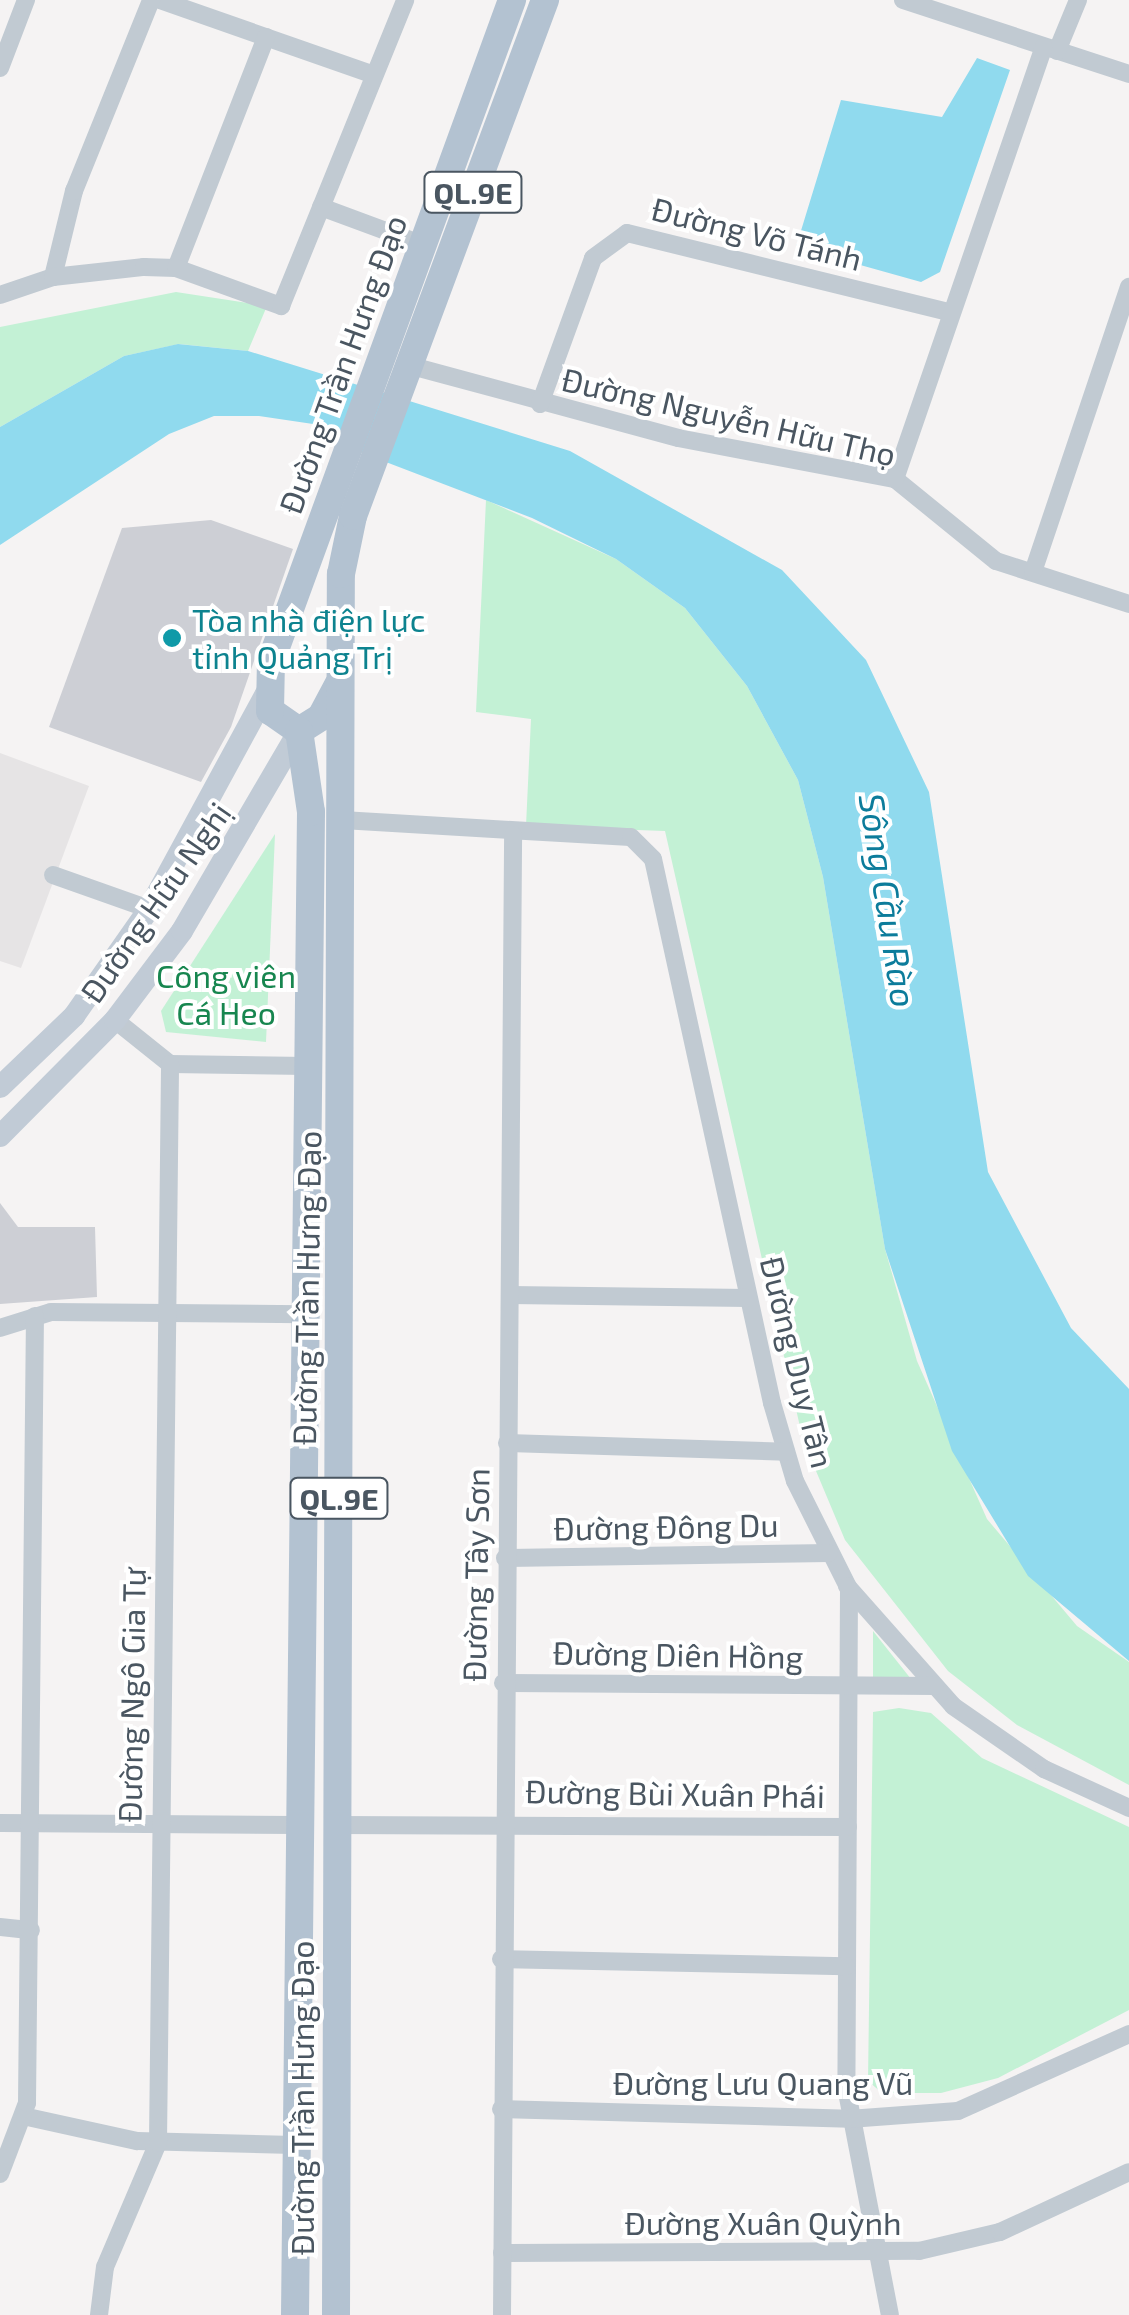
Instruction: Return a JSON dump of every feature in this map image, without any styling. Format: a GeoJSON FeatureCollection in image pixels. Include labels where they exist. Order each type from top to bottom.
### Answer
{"type":"FeatureCollection","features":[{"type":"Feature","properties":{"kind":"main road","name":"Đường Trần Hưng Đạo"},"geometry":{"type":"LineString","coordinates":[[268,688],[348,442],[512,0]]}},
{"type":"Feature","properties":{"kind":"main road","name":"Đường Trần Hưng Đạo"},"geometry":{"type":"LineString","coordinates":[[336,2315],[336,1825],[344,1066],[339,681],[344,541],[544,0]]}},
{"type":"Feature","properties":{"kind":"main road"},"geometry":{"type":"LineString","coordinates":[[283,639],[321,624],[340,652]]}},
{"type":"Feature","properties":{"kind":"main road"},"geometry":{"type":"LineString","coordinates":[[268,688],[274,718],[298,730],[321,717],[339,681]]}},
{"type":"Feature","properties":{"kind":"main road","name":"Đường Hữu Nghị"},"geometry":{"type":"LineString","coordinates":[[0,1087],[74,1016],[149,909],[268,688]]}},
{"type":"Feature","properties":{"kind":"main road","name":"Đường Trần Hưng Đạo"},"geometry":{"type":"LineString","coordinates":[[294,2315],[311,812],[298,730]]}},
{"type":"Feature","properties":{"kind":"main road","name":"Đường Hữu Nghị"},"geometry":{"type":"LineString","coordinates":[[0,1136],[115,1020],[270,794],[298,730]]}},
{"type":"Feature","properties":{"kind":"main road"},"geometry":{"type":"LineString","coordinates":[[306,1066],[344,1066]]}},
{"type":"Feature","properties":{"kind":"main road"},"geometry":{"type":"LineString","coordinates":[[298,1825],[336,1825]]}},
{"type":"Feature","properties":{"kind":"main road"},"geometry":{"type":"LineString","coordinates":[[294,2145],[334,2144]]}},
{"type":"Feature","properties":{"kind":"street"},"geometry":{"type":"LineString","coordinates":[[0,68],[26,0]]}},
{"type":"Feature","properties":{"kind":"street"},"geometry":{"type":"LineString","coordinates":[[53,277],[74,191],[151,0]]}},
{"type":"Feature","properties":{"kind":"street"},"geometry":{"type":"LineString","coordinates":[[160,0],[374,75]]}},
{"type":"Feature","properties":{"kind":"street"},"geometry":{"type":"LineString","coordinates":[[0,296],[53,277],[176,268],[281,306],[404,0]]}},
{"type":"Feature","properties":{"kind":"street"},"geometry":{"type":"LineString","coordinates":[[903,0],[942,8],[1129,74]]}},
{"type":"Feature","properties":{"kind":"street"},"geometry":{"type":"LineString","coordinates":[[895,479],[949,312],[1051,49],[1078,0]]}},
{"type":"Feature","properties":{"kind":"street"},"geometry":{"type":"LineString","coordinates":[[176,268],[266,37]]}},
{"type":"Feature","properties":{"kind":"street"},"geometry":{"type":"LineString","coordinates":[[321,206],[421,244]]}},
{"type":"Feature","properties":{"kind":"street","name":"Đường Võ Tánh"},"geometry":{"type":"LineString","coordinates":[[540,404],[593,258],[626,233],[949,312]]}},
{"type":"Feature","properties":{"kind":"street"},"geometry":{"type":"LineString","coordinates":[[1033,572],[1129,287]]}},
{"type":"Feature","properties":{"kind":"street","name":"Đường Nguyễn Hữu Thọ"},"geometry":{"type":"LineString","coordinates":[[405,374],[895,479],[996,561],[1129,604]]}},
{"type":"Feature","properties":{"kind":"street","name":"Đường Duy Tân"},"geometry":{"type":"LineString","coordinates":[[342,820],[513,835],[619,836],[648,848],[786,1452],[845,1583],[852,1686],[846,1966],[849,2118],[890,2315]]}},
{"type":"Feature","properties":{"kind":"street","name":"Đường Tây Sơn"},"geometry":{"type":"LineString","coordinates":[[502,2315],[500,1818],[510,1295],[513,835]]}},
{"type":"Feature","properties":{"kind":"street"},"geometry":{"type":"LineString","coordinates":[[54,874],[149,909]]}},
{"type":"Feature","properties":{"kind":"street"},"geometry":{"type":"LineString","coordinates":[[115,1020],[170,1064],[306,1066]]}},
{"type":"Feature","properties":{"kind":"street","name":"Đường Ngô Gia Tự"},"geometry":{"type":"LineString","coordinates":[[99,2315],[106,2267],[158,2143],[170,1064]]}},
{"type":"Feature","properties":{"kind":"street"},"geometry":{"type":"LineString","coordinates":[[510,1295],[748,1298]]}},
{"type":"Feature","properties":{"kind":"street"},"geometry":{"type":"LineString","coordinates":[[0,1328],[34,1316],[166,1312],[304,1314]]}},
{"type":"Feature","properties":{"kind":"street"},"geometry":{"type":"LineString","coordinates":[[0,2174],[23,2116],[31,1930],[34,1316]]}},
{"type":"Feature","properties":{"kind":"street"},"geometry":{"type":"LineString","coordinates":[[507,1444],[786,1452]]}},
{"type":"Feature","properties":{"kind":"street","name":"Đường Đông Du"},"geometry":{"type":"LineString","coordinates":[[505,1558],[829,1553]]}},
{"type":"Feature","properties":{"kind":"street"},"geometry":{"type":"LineString","coordinates":[[845,1583],[935,1686],[1044,1769],[1129,1808]]}},
{"type":"Feature","properties":{"kind":"street","name":"Đường Diên Hồng"},"geometry":{"type":"LineString","coordinates":[[503,1682],[935,1686]]}},
{"type":"Feature","properties":{"kind":"street","name":"Đường Bùi Xuân Phái"},"geometry":{"type":"LineString","coordinates":[[336,1825],[500,1818],[848,1827]]}},
{"type":"Feature","properties":{"kind":"street"},"geometry":{"type":"LineString","coordinates":[[0,1823],[34,1820],[298,1825]]}},
{"type":"Feature","properties":{"kind":"street"},"geometry":{"type":"LineString","coordinates":[[0,1927],[31,1930]]}},
{"type":"Feature","properties":{"kind":"street"},"geometry":{"type":"LineString","coordinates":[[501,1959],[846,1966]]}},
{"type":"Feature","properties":{"kind":"street","name":"Đường Lưu Quang Vũ"},"geometry":{"type":"LineString","coordinates":[[501,2108],[849,2118],[958,2111],[1129,2034]]}},
{"type":"Feature","properties":{"kind":"street"},"geometry":{"type":"LineString","coordinates":[[23,2116],[158,2143],[294,2145]]}},
{"type":"Feature","properties":{"kind":"street","name":"Đường Xuân Quỳnh"},"geometry":{"type":"LineString","coordinates":[[502,2253],[877,2254],[1000,2232],[1129,2172]]}},
{"type":"Feature","properties":{"kind":"shaded area"},"geometry":{"type":"Polygon","coordinates":[[[0,753],[89,786],[21,968],[0,961],[0,753]]]}},
{"type":"Feature","properties":{"kind":"green space"},"geometry":{"type":"Polygon","coordinates":[[[176,292],[267,306],[248,351],[179,344],[124,356],[0,427],[0,327],[176,292]]]}},
{"type":"Feature","properties":{"kind":"green space"},"geometry":{"type":"Polygon","coordinates":[[[486,500],[616,559],[685,608],[747,686],[798,780],[823,877],[885,1249],[917,1361],[987,1519],[1077,1626],[1129,1662],[1129,1785],[1017,1725],[948,1671],[845,1540],[803,1440],[665,831],[526,826],[531,719],[476,712],[486,500]]]}},
{"type":"Feature","properties":{"kind":"green space","name":"Công viên Cá Heo"},"geometry":{"type":"Polygon","coordinates":[[[275,834],[266,1042],[166,1032],[161,1011],[275,834]]]}},
{"type":"Feature","properties":{"kind":"green space"},"geometry":{"type":"Polygon","coordinates":[[[873,1631],[911,1679],[873,1679],[873,1631]]]}},
{"type":"Feature","properties":{"kind":"green space"},"geometry":{"type":"Polygon","coordinates":[[[899,1708],[931,1713],[982,1758],[1129,1827],[1129,2010],[998,2078],[941,2093],[882,2093],[868,2081],[873,1712],[899,1708]]]}},
{"type":"Feature","properties":{"kind":"water"},"geometry":{"type":"Polygon","coordinates":[[[977,58],[1010,70],[940,272],[921,282],[796,247],[841,100],[942,117],[977,58]]]}},
{"type":"Feature","properties":{"kind":"water","name":"Sông Cầu Rào"},"geometry":{"type":"Polygon","coordinates":[[[178,344],[248,351],[570,451],[782,570],[866,660],[929,792],[988,1172],[1071,1328],[1129,1389],[1129,1661],[1028,1576],[952,1451],[885,1249],[823,877],[798,780],[747,686],[685,608],[616,559],[532,518],[331,441],[313,424],[259,416],[214,416],[169,434],[0,545],[0,427],[124,356],[178,344]]]}},
{"type":"Feature","properties":{"kind":"building","name":"Tòa nhà điện lực tỉnh Quảng Trị"},"geometry":{"type":"Polygon","coordinates":[[[211,520],[293,549],[231,727],[201,782],[49,727],[122,528],[211,520]]]}},
{"type":"Feature","properties":{"kind":"building"},"geometry":{"type":"Polygon","coordinates":[[[0,1203],[18,1227],[95,1227],[97,1297],[0,1304],[0,1203]]]}},
{"type":"Feature","properties":{"kind":"place","name":"Tòa nhà điện lực tỉnh Quảng Trị"},"geometry":{"type":"Point","coordinates":[172,638]}}]}
